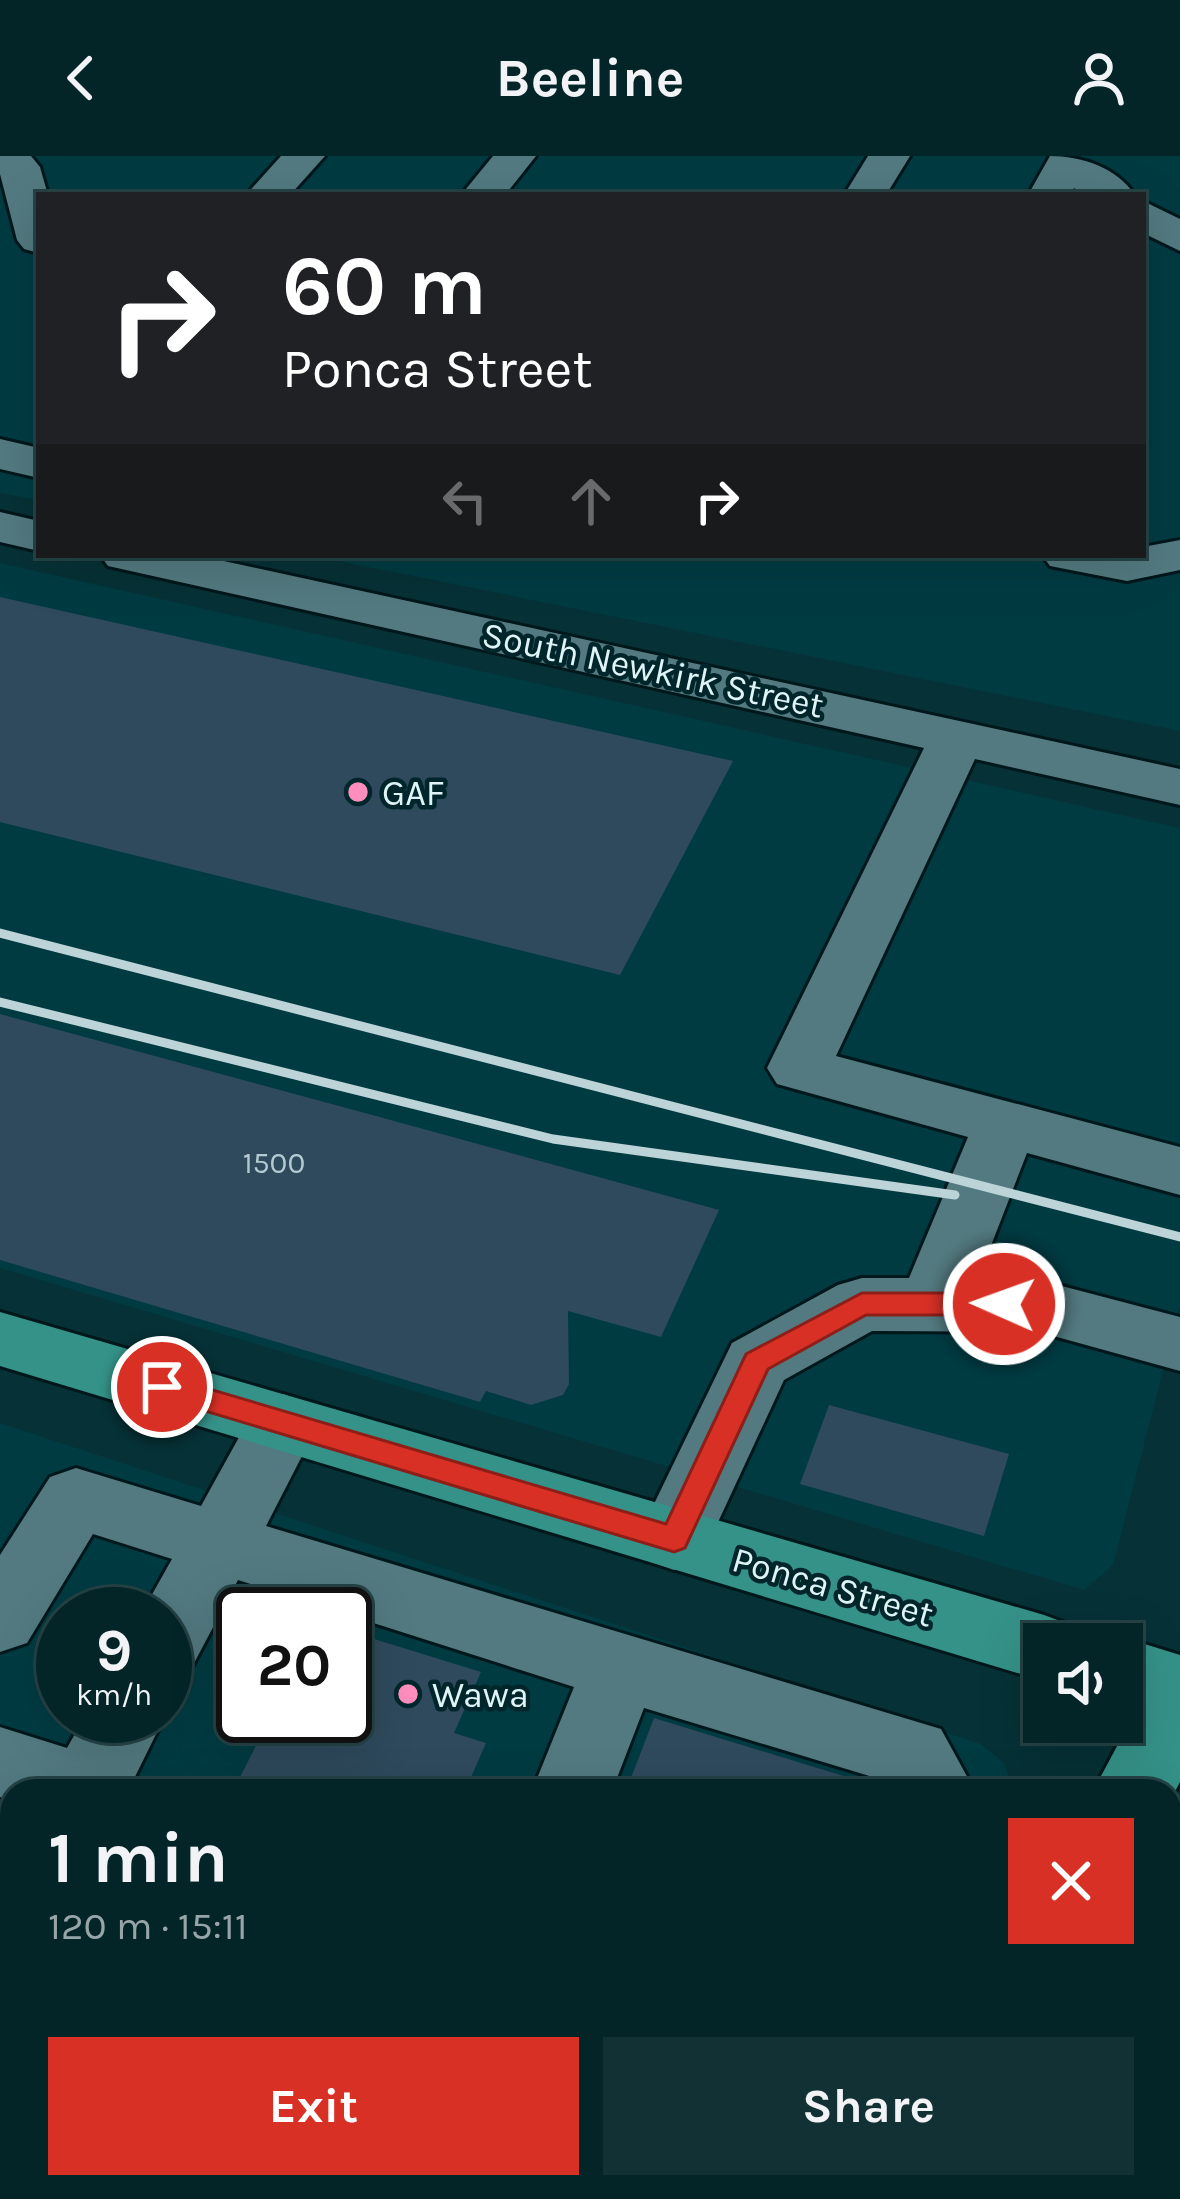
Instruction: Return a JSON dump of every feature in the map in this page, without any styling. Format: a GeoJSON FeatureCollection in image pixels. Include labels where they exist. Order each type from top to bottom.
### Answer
{"type":"FeatureCollection","features":[{"type":"Feature","properties":{"kind":"main road","name":"Ponca Street"},"geometry":{"type":"LineString","coordinates":[[0,1339],[1023,1642]]}},
{"type":"Feature","properties":{"kind":"main road"},"geometry":{"type":"LineString","coordinates":[[1143,1678],[1180,1689]]}},
{"type":"Feature","properties":{"kind":"main road"},"geometry":{"type":"LineString","coordinates":[[1140,1779],[1180,1707]]}},
{"type":"Feature","properties":{"kind":"street"},"geometry":{"type":"LineString","coordinates":[[4,156],[20,167],[36,228]]}},
{"type":"Feature","properties":{"kind":"street"},"geometry":{"type":"LineString","coordinates":[[270,192],[304,156]]}},
{"type":"Feature","properties":{"kind":"street"},"geometry":{"type":"LineString","coordinates":[[484,192],[514,156]]}},
{"type":"Feature","properties":{"kind":"street"},"geometry":{"type":"LineString","coordinates":[[867,192],[889,156]]}},
{"type":"Feature","properties":{"kind":"street"},"geometry":{"type":"LineString","coordinates":[[1057,172],[1107,192]]}},
{"type":"Feature","properties":{"kind":"street"},"geometry":{"type":"LineString","coordinates":[[1146,216],[1180,238]]}},
{"type":"Feature","properties":{"kind":"street"},"geometry":{"type":"LineString","coordinates":[[0,454],[36,462]]}},
{"type":"Feature","properties":{"kind":"street"},"geometry":{"type":"LineString","coordinates":[[0,527],[36,535]]}},
{"type":"Feature","properties":{"kind":"street"},"geometry":{"type":"LineString","coordinates":[[1083,558],[1127,566],[1180,555]]}},
{"type":"Feature","properties":{"kind":"street","name":"South Newkirk Street"},"geometry":{"type":"LineString","coordinates":[[158,558],[1180,787]]}},
{"type":"Feature","properties":{"kind":"street"},"geometry":{"type":"LineString","coordinates":[[958,735],[799,1068],[1180,1171]]}},
{"type":"Feature","properties":{"kind":"street"},"geometry":{"type":"LineString","coordinates":[[934,1302],[1006,1124]]}},
{"type":"Feature","properties":{"kind":"street"},"geometry":{"type":"LineString","coordinates":[[674,1539],[757,1362],[862,1304],[1039,1306],[1180,1343]]}},
{"type":"Feature","properties":{"kind":"street"},"geometry":{"type":"LineString","coordinates":[[192,1593],[283,1423]]}},
{"type":"Feature","properties":{"kind":"street"},"geometry":{"type":"LineString","coordinates":[[0,1620],[76,1498],[913,1754],[928,1779]]}},
{"type":"Feature","properties":{"kind":"street"},"geometry":{"type":"LineString","coordinates":[[577,1779],[621,1668]]}},
{"type":"Feature","properties":{"kind":"street"},"geometry":{"type":"LineString","coordinates":[[93,1779],[112,1743]]}},
{"type":"Feature","properties":{"kind":"street"},"geometry":{"type":"LineString","coordinates":[[0,1762],[51,1779]]}},
{"type":"Feature","properties":{"kind":"shaded area"},"geometry":{"type":"Polygon","coordinates":[[[0,156],[1180,156],[1180,731],[324,558],[1146,558],[1146,192],[36,192],[36,499],[0,493],[0,156]]]}},
{"type":"Feature","properties":{"kind":"shaded area"},"geometry":{"type":"Polygon","coordinates":[[[0,563],[1180,828],[1180,1305],[1113,1565],[1084,1590],[0,1268],[0,563]]]}},
{"type":"Feature","properties":{"kind":"shaded area"},"geometry":{"type":"Polygon","coordinates":[[[0,1423],[981,1744],[1003,1762],[1010,1779],[0,1779],[0,1423]]]}},
{"type":"Feature","properties":{"kind":"building","name":"GAF"},"geometry":{"type":"Polygon","coordinates":[[[0,597],[733,761],[620,975],[0,822],[0,597]]]}},
{"type":"Feature","properties":{"kind":"building"},"geometry":{"type":"Polygon","coordinates":[[[0,1014],[719,1210],[661,1337],[568,1311],[569,1384],[563,1395],[531,1405],[486,1391],[480,1402],[0,1260],[0,1014]]]}},
{"type":"Feature","properties":{"kind":"building"},"geometry":{"type":"Polygon","coordinates":[[[829,1405],[1009,1454],[984,1536],[800,1484],[829,1405]]]}},
{"type":"Feature","properties":{"kind":"building","name":"Wawa"},"geometry":{"type":"Polygon","coordinates":[[[372,1638],[481,1672],[454,1733],[486,1743],[470,1779],[239,1779],[257,1743],[372,1743],[372,1638]]]}},
{"type":"Feature","properties":{"kind":"building"},"geometry":{"type":"Polygon","coordinates":[[[654,1718],[853,1779],[631,1779],[654,1718]]]}},
{"type":"Feature","properties":{"kind":"railway"},"geometry":{"type":"LineString","coordinates":[[0,933],[1180,1237]]}},
{"type":"Feature","properties":{"kind":"railway"},"geometry":{"type":"LineString","coordinates":[[0,1002],[553,1139],[955,1195]]}},
{"type":"Feature","properties":{"kind":"place","name":"GAF"},"geometry":{"type":"Point","coordinates":[358,792]}},
{"type":"Feature","properties":{"kind":"place","name":"Wawa"},"geometry":{"type":"Point","coordinates":[408,1694]}},
{"type":"Feature","properties":{"kind":"route"},"geometry":{"type":"LineString","coordinates":[[162,1387],[674,1539],[757,1362],[862,1304],[1004,1304]]}}]}
